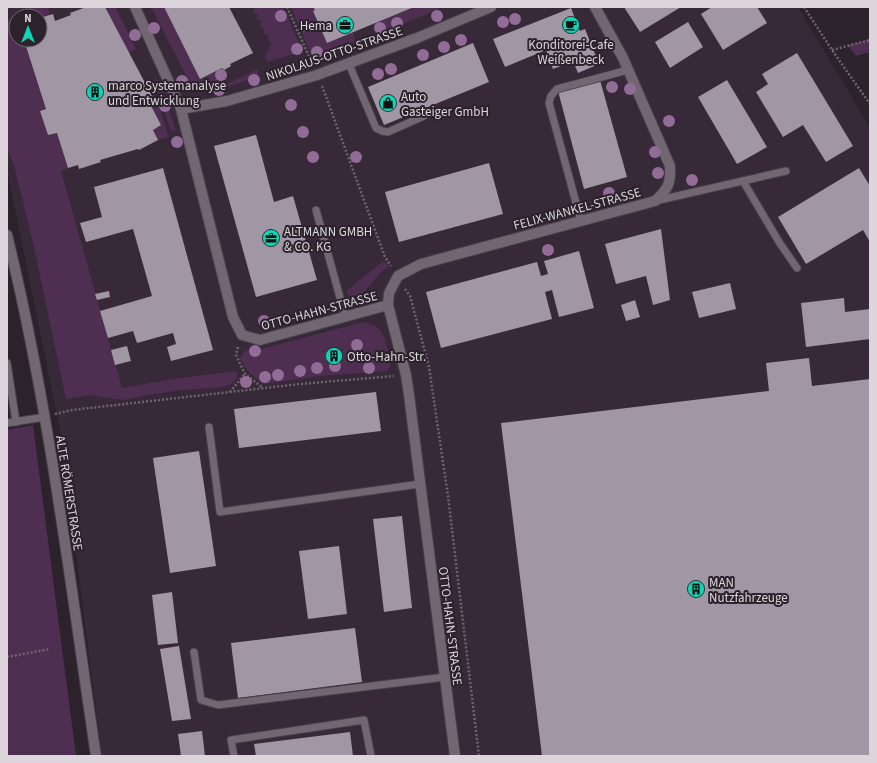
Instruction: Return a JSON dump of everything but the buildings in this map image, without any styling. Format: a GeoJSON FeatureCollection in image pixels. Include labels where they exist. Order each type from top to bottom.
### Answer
{"type":"FeatureCollection","features":[{"type":"Feature","properties":{"kind":"street"},"geometry":{"type":"LineString","coordinates":[[135,7],[180,109],[233,316],[242,335]]}},
{"type":"Feature","properties":{"kind":"street","name":"NIKOLAUS-OTTO-STRASSE"},"geometry":{"type":"LineString","coordinates":[[180,109],[227,101],[317,75],[417,38],[491,7]]}},
{"type":"Feature","properties":{"kind":"street","name":"FELIX-WANKEL-STRASSE"},"geometry":{"type":"LineString","coordinates":[[398,276],[421,264],[655,201],[666,191],[671,178],[670,166],[628,70],[595,7]]}},
{"type":"Feature","properties":{"kind":"street","name":"ALTE RÖMERSTRASSE"},"geometry":{"type":"LineString","coordinates":[[7,235],[45,416],[96,756]]}},
{"type":"Feature","properties":{"kind":"street"},"geometry":{"type":"LineString","coordinates":[[388,305],[389,293],[398,276]]}},
{"type":"Feature","properties":{"kind":"street","name":"OTTO-HAHN-STRASSE"},"geometry":{"type":"LineString","coordinates":[[242,335],[260,340],[388,305],[406,375],[455,756]]}},
{"type":"Feature","properties":{"kind":"lane"},"geometry":{"type":"LineString","coordinates":[[349,64],[376,128],[388,132],[424,116]]}},
{"type":"Feature","properties":{"kind":"lane"},"geometry":{"type":"LineString","coordinates":[[581,221],[549,103],[551,96],[556,89],[628,70]]}},
{"type":"Feature","properties":{"kind":"lane"},"geometry":{"type":"LineString","coordinates":[[655,201],[786,171]]}},
{"type":"Feature","properties":{"kind":"lane"},"geometry":{"type":"LineString","coordinates":[[743,181],[779,242],[797,268]]}},
{"type":"Feature","properties":{"kind":"lane"},"geometry":{"type":"LineString","coordinates":[[316,210],[345,316]]}},
{"type":"Feature","properties":{"kind":"lane"},"geometry":{"type":"LineString","coordinates":[[7,363],[16,422]]}},
{"type":"Feature","properties":{"kind":"lane"},"geometry":{"type":"LineString","coordinates":[[7,423],[45,416]]}},
{"type":"Feature","properties":{"kind":"lane"},"geometry":{"type":"LineString","coordinates":[[209,427],[220,512],[420,484]]}},
{"type":"Feature","properties":{"kind":"lane"},"geometry":{"type":"LineString","coordinates":[[194,652],[201,700],[218,705],[445,677]]}},
{"type":"Feature","properties":{"kind":"lane"},"geometry":{"type":"LineString","coordinates":[[234,756],[231,740],[364,720],[371,756]]}},
{"type":"Feature","properties":{"kind":"path"},"geometry":{"type":"LineString","coordinates":[[287,7],[317,75],[385,257],[410,296],[429,367],[448,496],[479,756]]}},
{"type":"Feature","properties":{"kind":"path"},"geometry":{"type":"LineString","coordinates":[[804,7],[870,104]]}},
{"type":"Feature","properties":{"kind":"path"},"geometry":{"type":"LineString","coordinates":[[832,50],[870,40]]}},
{"type":"Feature","properties":{"kind":"path"},"geometry":{"type":"LineString","coordinates":[[242,335],[236,355],[245,374],[264,388]]}},
{"type":"Feature","properties":{"kind":"path"},"geometry":{"type":"LineString","coordinates":[[230,392],[245,374]]}},
{"type":"Feature","properties":{"kind":"path"},"geometry":{"type":"LineString","coordinates":[[45,416],[72,410],[264,388],[406,375]]}},
{"type":"Feature","properties":{"kind":"path"},"geometry":{"type":"LineString","coordinates":[[7,657],[50,650]]}},
{"type":"Feature","properties":{"kind":"shaded area"},"geometry":{"type":"Polygon","coordinates":[[[7,7],[798,7],[870,128],[870,756],[102,756],[61,435],[7,170],[7,7]]]}},
{"type":"Feature","properties":{"kind":"shaded area"},"geometry":{"type":"Polygon","coordinates":[[[48,7],[50,15],[48,16],[48,8],[31,8],[48,7]]]}},
{"type":"Feature","properties":{"kind":"shaded area"},"geometry":{"type":"Polygon","coordinates":[[[105,7],[115,7],[136,49],[129,53],[105,7]]]}},
{"type":"Feature","properties":{"kind":"shaded area"},"geometry":{"type":"Polygon","coordinates":[[[151,7],[164,7],[200,79],[222,68],[228,78],[210,88],[205,89],[196,88],[191,85],[151,7]]]}},
{"type":"Feature","properties":{"kind":"shaded area"},"geometry":{"type":"Polygon","coordinates":[[[252,7],[283,7],[302,50],[301,52],[267,62],[265,57],[272,43],[267,40],[269,36],[263,33],[265,29],[260,26],[262,22],[256,19],[258,15],[253,12],[255,8],[252,7]]]}},
{"type":"Feature","properties":{"kind":"shaded area"},"geometry":{"type":"Polygon","coordinates":[[[291,7],[313,7],[315,10],[313,11],[327,43],[353,32],[356,42],[314,58],[291,7]]]}},
{"type":"Feature","properties":{"kind":"shaded area"},"geometry":{"type":"Polygon","coordinates":[[[414,7],[443,7],[378,35],[373,24],[414,7]]]}},
{"type":"Feature","properties":{"kind":"shaded area"},"geometry":{"type":"Polygon","coordinates":[[[7,20],[8,48],[27,48],[46,109],[40,111],[48,135],[57,133],[68,168],[61,171],[122,388],[173,379],[236,371],[238,373],[237,378],[230,385],[223,387],[181,390],[123,400],[90,395],[66,399],[34,247],[15,169],[7,146],[7,20]]]}},
{"type":"Feature","properties":{"kind":"shaded area"},"geometry":{"type":"Polygon","coordinates":[[[870,39],[870,52],[856,56],[847,45],[870,39]]]}},
{"type":"Feature","properties":{"kind":"shaded area"},"geometry":{"type":"Polygon","coordinates":[[[258,69],[257,82],[253,84],[251,79],[224,88],[223,92],[215,94],[214,90],[258,69]]]}},
{"type":"Feature","properties":{"kind":"shaded area"},"geometry":{"type":"Polygon","coordinates":[[[155,79],[159,80],[176,131],[171,131],[155,79]]]}},
{"type":"Feature","properties":{"kind":"shaded area"},"geometry":{"type":"Polygon","coordinates":[[[151,81],[169,137],[158,140],[153,130],[161,125],[148,100],[152,98],[147,87],[147,83],[151,81]]]}},
{"type":"Feature","properties":{"kind":"shaded area"},"geometry":{"type":"Polygon","coordinates":[[[382,262],[387,263],[389,266],[379,274],[363,294],[353,302],[346,291],[382,262]]]}},
{"type":"Feature","properties":{"kind":"shaded area"},"geometry":{"type":"Polygon","coordinates":[[[363,322],[374,325],[384,335],[388,351],[384,352],[386,363],[390,363],[387,371],[319,376],[264,384],[250,373],[240,358],[244,352],[253,347],[258,350],[363,322]]]}},
{"type":"Feature","properties":{"kind":"shaded area"},"geometry":{"type":"Polygon","coordinates":[[[33,425],[76,756],[8,756],[7,430],[33,425]]]}},
{"type":"Feature","properties":{"kind":"place","name":"Hema"},"geometry":{"type":"Point","coordinates":[345,25]}},
{"type":"Feature","properties":{"kind":"place","name":"Konditorei-Cafe Weißenbeck"},"geometry":{"type":"Point","coordinates":[571,25]}},
{"type":"Feature","properties":{"kind":"place","name":"marco Systemanalyse und Entwicklung"},"geometry":{"type":"Point","coordinates":[95,92]}},
{"type":"Feature","properties":{"kind":"place","name":"Auto Gasteiger GmbH"},"geometry":{"type":"Point","coordinates":[388,103]}},
{"type":"Feature","properties":{"kind":"place","name":"ALTMANN GMBH & CO. KG"},"geometry":{"type":"Point","coordinates":[271,238]}},
{"type":"Feature","properties":{"kind":"place","name":"Otto-Hahn-Str."},"geometry":{"type":"Point","coordinates":[334,356]}},
{"type":"Feature","properties":{"kind":"place","name":"MAN Nutzfahrzeuge"},"geometry":{"type":"Point","coordinates":[696,589]}}]}
